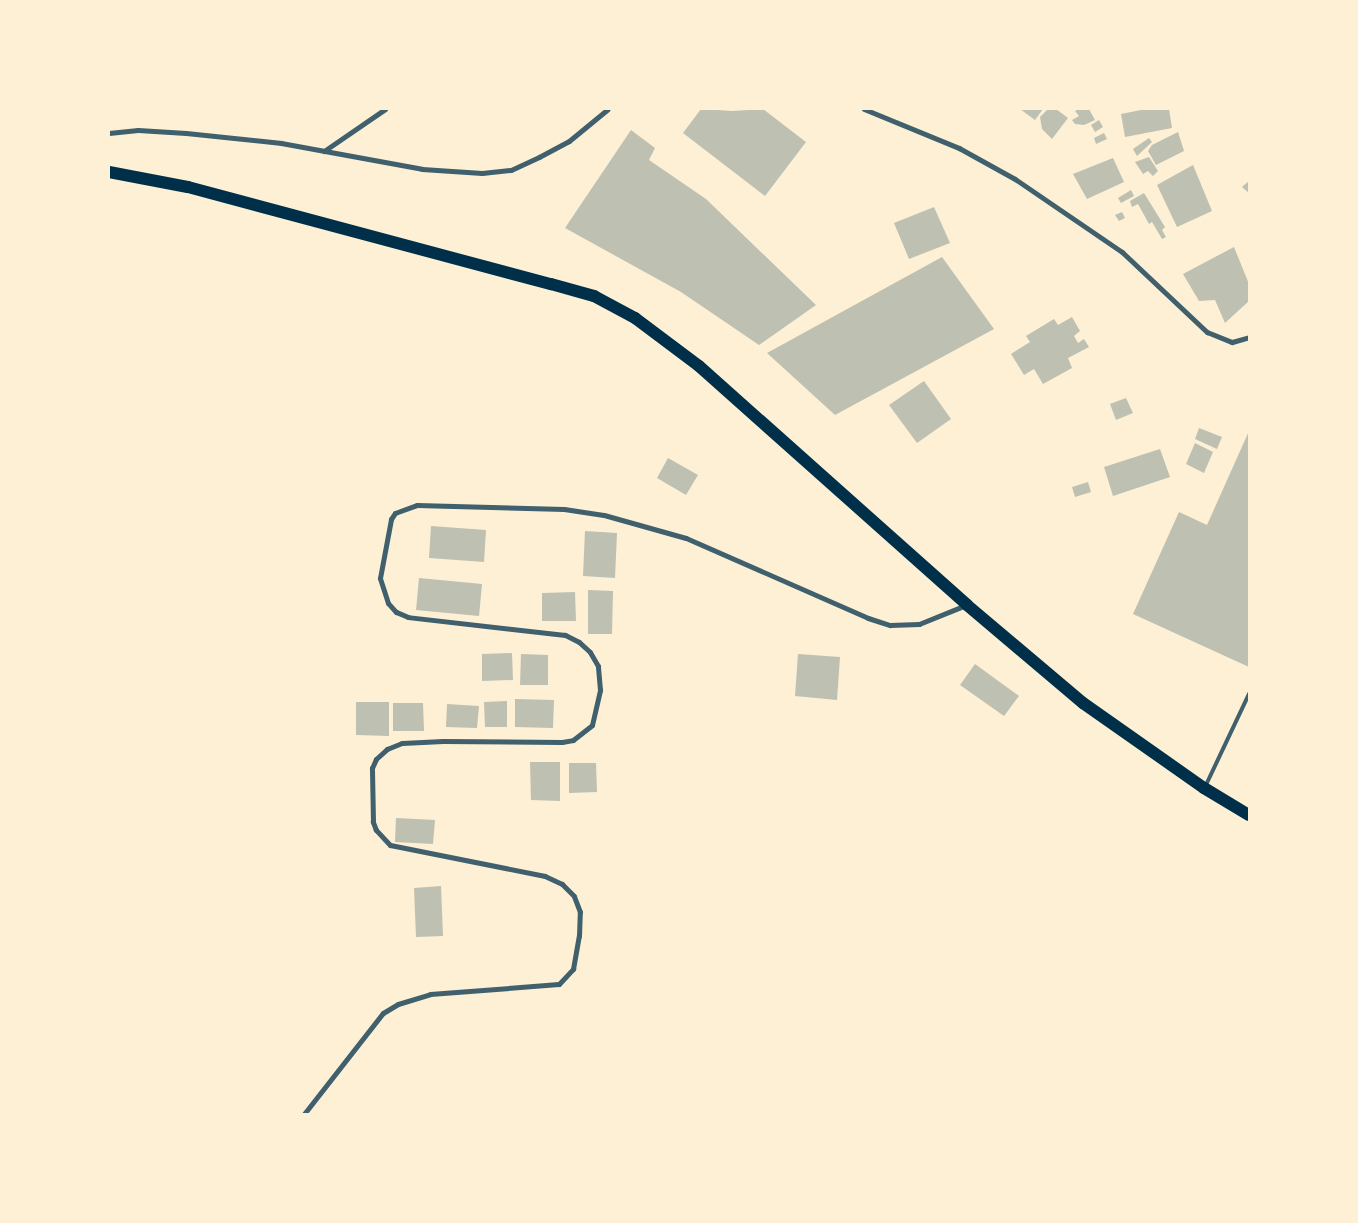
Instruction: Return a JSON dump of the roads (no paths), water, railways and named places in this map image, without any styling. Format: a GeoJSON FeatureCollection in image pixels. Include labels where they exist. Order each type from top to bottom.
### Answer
{"type":"FeatureCollection","features":[{"type":"Feature","properties":{"kind":"main road"},"geometry":{"type":"LineString","coordinates":[[109,172],[188,187],[594,296],[636,318],[699,366],[967,604],[1083,703],[1204,788],[1249,815]]}},
{"type":"Feature","properties":{"kind":"street"},"geometry":{"type":"LineString","coordinates":[[324,151],[386,109]]}},
{"type":"Feature","properties":{"kind":"street"},"geometry":{"type":"LineString","coordinates":[[109,133],[138,130],[186,133],[324,151],[422,169],[482,173],[511,170],[568,141],[608,109]]}},
{"type":"Feature","properties":{"kind":"street"},"geometry":{"type":"LineString","coordinates":[[866,109],[959,148],[1015,179],[1122,252],[1207,332],[1232,342],[1249,337]]}},
{"type":"Feature","properties":{"kind":"street"},"geometry":{"type":"LineString","coordinates":[[304,1114],[383,1013],[398,1004],[430,994],[559,984],[573,969],[579,936],[580,912],[574,896],[562,884],[536,874],[390,845],[376,830],[373,822],[372,768],[376,759],[387,749],[402,744],[443,741],[562,742],[574,740],[592,724],[600,690],[598,666],[590,652],[579,642],[565,635],[408,617],[396,612],[388,603],[380,578],[390,520],[395,513],[417,505],[564,509],[604,515],[686,538],[858,614],[890,624],[919,624],[967,604]]}},
{"type":"Feature","properties":{"kind":"lane"},"geometry":{"type":"LineString","coordinates":[[1204,788],[1249,694]]}}]}
